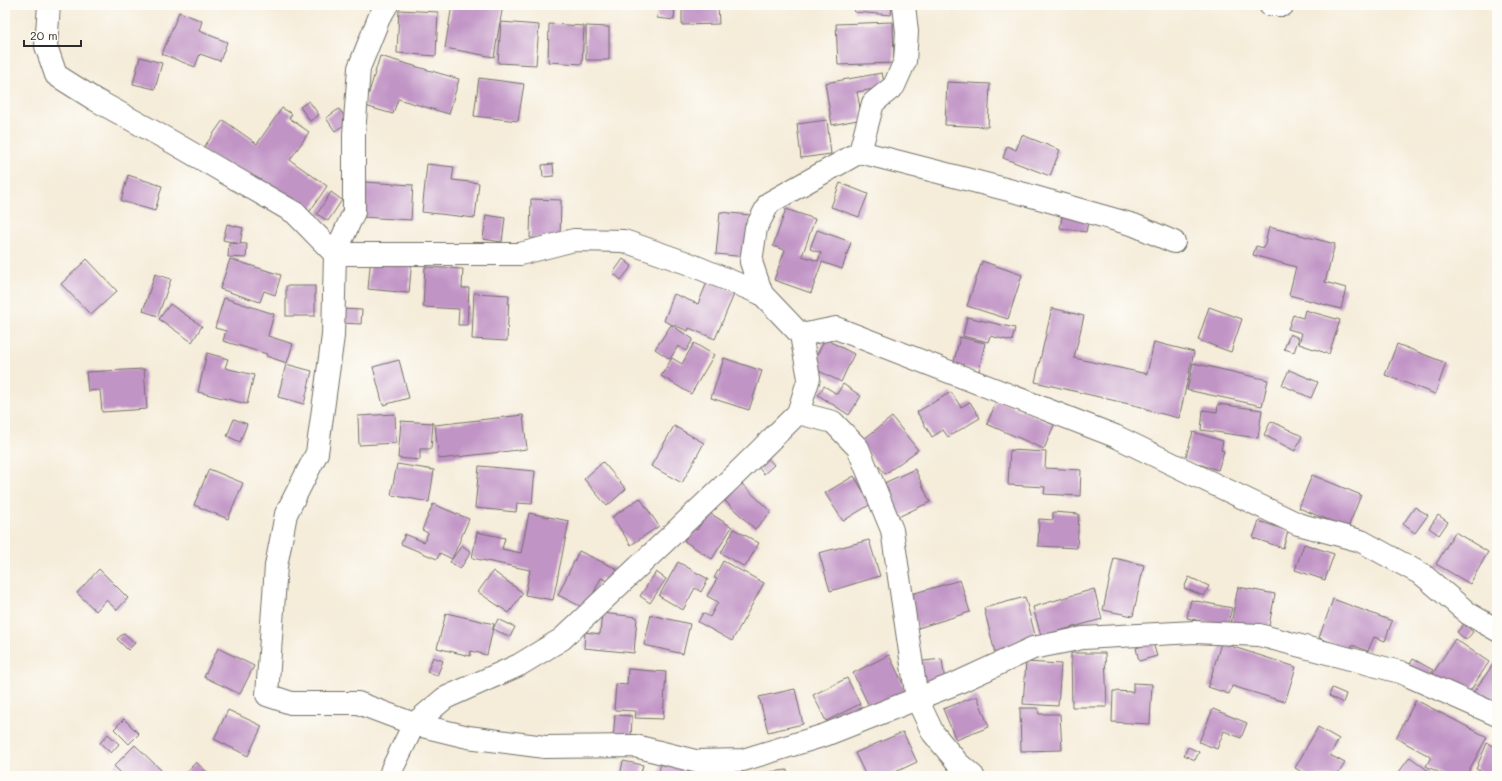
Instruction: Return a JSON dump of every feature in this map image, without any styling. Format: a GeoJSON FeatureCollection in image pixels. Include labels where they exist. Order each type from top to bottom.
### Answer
{"type":"FeatureCollection","features":[{"type":"Feature","properties":{"kind":"street"},"geometry":{"type":"LineString","coordinates":[[49,5],[46,46],[56,75],[94,99],[295,213],[334,254],[520,254],[574,240],[624,241],[687,263],[762,294],[801,335],[809,378],[798,414],[562,639],[519,665],[445,698],[414,724],[390,776]]}},
{"type":"Feature","properties":{"kind":"street"},"geometry":{"type":"LineString","coordinates":[[387,5],[379,18],[359,68],[354,134],[354,212],[334,254],[333,336],[317,452],[286,514],[276,566],[267,695],[291,703],[358,702],[414,724],[468,738],[545,747],[635,746],[694,761],[743,760],[825,735],[957,683],[1033,648],[1083,638],[1194,632],[1259,635],[1400,672],[1497,715]]}},
{"type":"Feature","properties":{"kind":"street"},"geometry":{"type":"LineString","coordinates":[[860,152],[873,103],[894,86],[905,61],[907,32],[904,5]]}},
{"type":"Feature","properties":{"kind":"street"},"geometry":{"type":"LineString","coordinates":[[1270,5],[1283,5]]}},
{"type":"Feature","properties":{"kind":"street"},"geometry":{"type":"LineString","coordinates":[[762,294],[751,262],[756,228],[769,203],[860,152],[1028,195],[1134,225],[1174,242]]}},
{"type":"Feature","properties":{"kind":"street"},"geometry":{"type":"LineString","coordinates":[[801,335],[836,328],[1115,436],[1298,524],[1360,541],[1423,574],[1469,614],[1497,630]]}},
{"type":"Feature","properties":{"kind":"street"},"geometry":{"type":"LineString","coordinates":[[798,414],[833,422],[858,448],[892,530],[917,699],[933,733],[958,763],[973,776]]}},
{"type":"Feature","properties":{"kind":"building"},"geometry":{"type":"Polygon","coordinates":[[[452,5],[503,5],[494,57],[445,48],[452,5]]]}},
{"type":"Feature","properties":{"kind":"building"},"geometry":{"type":"Polygon","coordinates":[[[644,5],[675,5],[674,20],[657,18],[658,8],[644,5]]]}},
{"type":"Feature","properties":{"kind":"building"},"geometry":{"type":"Polygon","coordinates":[[[682,5],[718,5],[719,24],[682,25],[682,5]]]}},
{"type":"Feature","properties":{"kind":"building"},"geometry":{"type":"Polygon","coordinates":[[[855,5],[892,5],[891,15],[854,12],[855,5]]]}},
{"type":"Feature","properties":{"kind":"building"},"geometry":{"type":"Polygon","coordinates":[[[399,10],[438,12],[436,56],[397,53],[399,10]]]}},
{"type":"Feature","properties":{"kind":"building"},"geometry":{"type":"Polygon","coordinates":[[[179,12],[202,21],[199,31],[227,42],[220,61],[200,54],[195,67],[162,54],[179,12]]]}},
{"type":"Feature","properties":{"kind":"building"},"geometry":{"type":"Polygon","coordinates":[[[501,22],[539,25],[536,65],[498,63],[501,22]]]}},
{"type":"Feature","properties":{"kind":"building"},"geometry":{"type":"Polygon","coordinates":[[[893,22],[894,63],[838,65],[836,24],[893,22]]]}},
{"type":"Feature","properties":{"kind":"building"},"geometry":{"type":"Polygon","coordinates":[[[549,24],[584,26],[582,64],[548,62],[549,24]]]}},
{"type":"Feature","properties":{"kind":"building"},"geometry":{"type":"Polygon","coordinates":[[[586,26],[609,27],[609,60],[586,60],[586,26]]]}},
{"type":"Feature","properties":{"kind":"building"},"geometry":{"type":"Polygon","coordinates":[[[380,56],[459,79],[449,114],[398,99],[393,114],[365,106],[380,56]]]}},
{"type":"Feature","properties":{"kind":"building"},"geometry":{"type":"Polygon","coordinates":[[[140,57],[162,63],[155,89],[133,84],[140,57]]]}},
{"type":"Feature","properties":{"kind":"building"},"geometry":{"type":"Polygon","coordinates":[[[882,73],[885,87],[857,92],[862,119],[832,125],[825,83],[882,73]]]}},
{"type":"Feature","properties":{"kind":"building"},"geometry":{"type":"Polygon","coordinates":[[[479,78],[524,84],[518,121],[474,116],[479,78]]]}},
{"type":"Feature","properties":{"kind":"building"},"geometry":{"type":"Polygon","coordinates":[[[947,82],[990,84],[988,127],[945,125],[947,82]]]}},
{"type":"Feature","properties":{"kind":"building"},"geometry":{"type":"Polygon","coordinates":[[[309,101],[319,115],[310,121],[300,107],[309,101]]]}},
{"type":"Feature","properties":{"kind":"building"},"geometry":{"type":"Polygon","coordinates":[[[282,108],[292,114],[289,118],[309,132],[290,160],[327,186],[304,220],[202,150],[223,120],[257,144],[282,108]]]}},
{"type":"Feature","properties":{"kind":"building"},"geometry":{"type":"Polygon","coordinates":[[[339,109],[349,122],[335,131],[326,118],[339,109]]]}},
{"type":"Feature","properties":{"kind":"building"},"geometry":{"type":"Polygon","coordinates":[[[827,120],[831,154],[801,158],[797,124],[827,120]]]}},
{"type":"Feature","properties":{"kind":"building"},"geometry":{"type":"Polygon","coordinates":[[[1022,135],[1060,150],[1050,176],[1003,158],[1007,146],[1016,150],[1022,135]]]}},
{"type":"Feature","properties":{"kind":"building"},"geometry":{"type":"Polygon","coordinates":[[[427,164],[454,167],[452,180],[479,183],[475,218],[422,212],[427,164]]]}},
{"type":"Feature","properties":{"kind":"building"},"geometry":{"type":"Polygon","coordinates":[[[553,164],[554,176],[543,177],[542,165],[553,164]]]}},
{"type":"Feature","properties":{"kind":"building"},"geometry":{"type":"Polygon","coordinates":[[[128,175],[162,186],[155,211],[121,201],[128,175]]]}},
{"type":"Feature","properties":{"kind":"building"},"geometry":{"type":"Polygon","coordinates":[[[364,182],[413,185],[411,220],[362,217],[364,182]]]}},
{"type":"Feature","properties":{"kind":"building"},"geometry":{"type":"Polygon","coordinates":[[[840,183],[868,194],[859,217],[831,207],[840,183]]]}},
{"type":"Feature","properties":{"kind":"building"},"geometry":{"type":"Polygon","coordinates":[[[331,192],[342,200],[328,221],[317,214],[331,192]]]}},
{"type":"Feature","properties":{"kind":"building"},"geometry":{"type":"Polygon","coordinates":[[[531,199],[561,200],[560,239],[530,238],[531,199]]]}},
{"type":"Feature","properties":{"kind":"building"},"geometry":{"type":"Polygon","coordinates":[[[786,209],[815,219],[802,256],[818,261],[821,253],[810,249],[817,230],[851,242],[842,269],[822,262],[811,293],[774,280],[785,250],[773,246],[786,209]]]}},
{"type":"Feature","properties":{"kind":"building"},"geometry":{"type":"Polygon","coordinates":[[[720,212],[750,215],[746,257],[716,254],[720,212]]]}},
{"type":"Feature","properties":{"kind":"building"},"geometry":{"type":"Polygon","coordinates":[[[1063,212],[1089,217],[1086,232],[1060,228],[1063,212]]]}},
{"type":"Feature","properties":{"kind":"building"},"geometry":{"type":"Polygon","coordinates":[[[486,215],[505,218],[502,242],[483,239],[486,215]]]}},
{"type":"Feature","properties":{"kind":"building"},"geometry":{"type":"Polygon","coordinates":[[[227,224],[243,228],[240,244],[223,240],[227,224]]]}},
{"type":"Feature","properties":{"kind":"building"},"geometry":{"type":"Polygon","coordinates":[[[1269,227],[1335,244],[1325,282],[1346,288],[1341,309],[1289,295],[1296,267],[1253,255],[1256,246],[1264,248],[1269,227]]]}},
{"type":"Feature","properties":{"kind":"building"},"geometry":{"type":"Polygon","coordinates":[[[229,243],[247,244],[246,258],[228,257],[229,243]]]}},
{"type":"Feature","properties":{"kind":"building"},"geometry":{"type":"Polygon","coordinates":[[[371,256],[412,259],[409,293],[368,289],[371,256]]]}},
{"type":"Feature","properties":{"kind":"building"},"geometry":{"type":"Polygon","coordinates":[[[87,259],[117,291],[91,315],[61,284],[87,259]]]}},
{"type":"Feature","properties":{"kind":"building"},"geometry":{"type":"Polygon","coordinates":[[[230,259],[281,275],[275,295],[264,291],[260,302],[220,289],[230,259]]]}},
{"type":"Feature","properties":{"kind":"building"},"geometry":{"type":"Polygon","coordinates":[[[623,259],[632,266],[621,280],[613,273],[623,259]]]}},
{"type":"Feature","properties":{"kind":"building"},"geometry":{"type":"Polygon","coordinates":[[[982,261],[1022,275],[1008,319],[967,306],[982,261]]]}},
{"type":"Feature","properties":{"kind":"building"},"geometry":{"type":"Polygon","coordinates":[[[425,267],[463,269],[462,288],[469,288],[467,325],[458,325],[459,309],[423,307],[425,267]]]}},
{"type":"Feature","properties":{"kind":"building"},"geometry":{"type":"Polygon","coordinates":[[[155,274],[171,279],[158,316],[143,311],[155,274]]]}},
{"type":"Feature","properties":{"kind":"building"},"geometry":{"type":"Polygon","coordinates":[[[708,280],[735,292],[715,339],[689,328],[688,331],[664,321],[674,294],[698,304],[708,280]]]}},
{"type":"Feature","properties":{"kind":"building"},"geometry":{"type":"Polygon","coordinates":[[[286,286],[315,286],[315,316],[286,316],[286,286]]]}},
{"type":"Feature","properties":{"kind":"building"},"geometry":{"type":"Polygon","coordinates":[[[474,293],[509,295],[507,341],[472,339],[474,293]]]}},
{"type":"Feature","properties":{"kind":"building"},"geometry":{"type":"Polygon","coordinates":[[[224,298],[274,314],[268,336],[293,344],[287,363],[266,356],[267,354],[223,341],[226,331],[215,328],[224,298]]]}},
{"type":"Feature","properties":{"kind":"building"},"geometry":{"type":"Polygon","coordinates":[[[170,304],[202,326],[192,342],[159,319],[170,304]]]}},
{"type":"Feature","properties":{"kind":"building"},"geometry":{"type":"Polygon","coordinates":[[[1209,307],[1242,319],[1231,352],[1198,340],[1209,307]]]}},
{"type":"Feature","properties":{"kind":"building"},"geometry":{"type":"Polygon","coordinates":[[[1052,308],[1084,316],[1074,358],[1147,374],[1154,342],[1194,352],[1179,418],[1146,410],[1146,408],[1035,382],[1052,308]]]}},
{"type":"Feature","properties":{"kind":"building"},"geometry":{"type":"Polygon","coordinates":[[[341,309],[362,310],[361,324],[341,323],[341,309]]]}},
{"type":"Feature","properties":{"kind":"building"},"geometry":{"type":"Polygon","coordinates":[[[1305,310],[1340,320],[1329,354],[1299,344],[1302,333],[1288,329],[1293,315],[1303,318],[1305,310]]]}},
{"type":"Feature","properties":{"kind":"building"},"geometry":{"type":"Polygon","coordinates":[[[967,317],[1015,328],[1012,341],[990,336],[988,342],[963,336],[967,317]]]}},
{"type":"Feature","properties":{"kind":"building"},"geometry":{"type":"Polygon","coordinates":[[[671,325],[693,339],[686,351],[678,346],[670,359],[655,349],[671,325]]]}},
{"type":"Feature","properties":{"kind":"building"},"geometry":{"type":"Polygon","coordinates":[[[1290,334],[1299,338],[1294,352],[1284,349],[1290,334]]]}},
{"type":"Feature","properties":{"kind":"building"},"geometry":{"type":"Polygon","coordinates":[[[960,337],[985,343],[979,371],[953,365],[960,337]]]}},
{"type":"Feature","properties":{"kind":"building"},"geometry":{"type":"Polygon","coordinates":[[[825,339],[854,354],[841,382],[811,367],[825,339]]]}},
{"type":"Feature","properties":{"kind":"building"},"geometry":{"type":"Polygon","coordinates":[[[694,343],[714,355],[691,394],[661,376],[672,358],[682,364],[694,343]]]}},
{"type":"Feature","properties":{"kind":"building"},"geometry":{"type":"Polygon","coordinates":[[[1397,344],[1446,363],[1435,394],[1385,375],[1397,344]]]}},
{"type":"Feature","properties":{"kind":"building"},"geometry":{"type":"Polygon","coordinates":[[[207,353],[228,359],[225,368],[254,375],[247,404],[198,392],[207,353]]]}},
{"type":"Feature","properties":{"kind":"building"},"geometry":{"type":"Polygon","coordinates":[[[724,358],[762,371],[749,410],[711,398],[724,358]]]}},
{"type":"Feature","properties":{"kind":"building"},"geometry":{"type":"Polygon","coordinates":[[[399,360],[409,398],[383,405],[373,367],[399,360]]]}},
{"type":"Feature","properties":{"kind":"building"},"geometry":{"type":"Polygon","coordinates":[[[1193,363],[1268,380],[1262,406],[1187,390],[1193,363]]]}},
{"type":"Feature","properties":{"kind":"building"},"geometry":{"type":"Polygon","coordinates":[[[286,364],[312,371],[304,404],[278,397],[286,364]]]}},
{"type":"Feature","properties":{"kind":"building"},"geometry":{"type":"Polygon","coordinates":[[[144,369],[147,409],[102,412],[100,390],[88,391],[86,372],[144,369]]]}},
{"type":"Feature","properties":{"kind":"building"},"geometry":{"type":"Polygon","coordinates":[[[1289,370],[1318,382],[1311,398],[1282,385],[1289,370]]]}},
{"type":"Feature","properties":{"kind":"building"},"geometry":{"type":"Polygon","coordinates":[[[843,384],[861,396],[849,415],[818,395],[824,386],[837,394],[843,384]]]}},
{"type":"Feature","properties":{"kind":"building"},"geometry":{"type":"Polygon","coordinates":[[[951,392],[961,407],[970,402],[980,418],[948,437],[943,430],[932,437],[917,412],[951,392]]]}},
{"type":"Feature","properties":{"kind":"building"},"geometry":{"type":"Polygon","coordinates":[[[997,400],[1054,425],[1044,449],[987,424],[997,400]]]}},
{"type":"Feature","properties":{"kind":"building"},"geometry":{"type":"Polygon","coordinates":[[[1218,404],[1262,410],[1258,438],[1201,430],[1203,410],[1217,412],[1218,404]]]}},
{"type":"Feature","properties":{"kind":"building"},"geometry":{"type":"Polygon","coordinates":[[[395,414],[396,443],[359,445],[358,416],[395,414]]]}},
{"type":"Feature","properties":{"kind":"building"},"geometry":{"type":"Polygon","coordinates":[[[523,415],[527,449],[439,459],[435,425],[523,415]]]}},
{"type":"Feature","properties":{"kind":"building"},"geometry":{"type":"Polygon","coordinates":[[[892,417],[918,450],[885,474],[860,442],[892,417]]]}},
{"type":"Feature","properties":{"kind":"building"},"geometry":{"type":"Polygon","coordinates":[[[234,419],[247,424],[240,442],[227,436],[234,419]]]}},
{"type":"Feature","properties":{"kind":"building"},"geometry":{"type":"Polygon","coordinates":[[[401,421],[433,423],[431,449],[420,449],[420,460],[398,458],[401,421]]]}},
{"type":"Feature","properties":{"kind":"building"},"geometry":{"type":"Polygon","coordinates":[[[1271,421],[1302,436],[1295,451],[1264,435],[1271,421]]]}},
{"type":"Feature","properties":{"kind":"building"},"geometry":{"type":"Polygon","coordinates":[[[674,426],[704,443],[682,483],[651,466],[674,426]]]}},
{"type":"Feature","properties":{"kind":"building"},"geometry":{"type":"Polygon","coordinates":[[[1193,432],[1223,441],[1221,450],[1224,451],[1218,470],[1185,460],[1193,432]]]}},
{"type":"Feature","properties":{"kind":"building"},"geometry":{"type":"Polygon","coordinates":[[[1010,450],[1046,452],[1045,468],[1081,470],[1080,496],[1044,494],[1045,487],[1008,485],[1010,450]]]}},
{"type":"Feature","properties":{"kind":"building"},"geometry":{"type":"Polygon","coordinates":[[[766,456],[774,465],[764,474],[756,465],[766,456]]]}},
{"type":"Feature","properties":{"kind":"building"},"geometry":{"type":"Polygon","coordinates":[[[603,462],[626,489],[607,506],[584,479],[603,462]]]}},
{"type":"Feature","properties":{"kind":"building"},"geometry":{"type":"Polygon","coordinates":[[[397,464],[434,470],[429,502],[391,495],[397,464]]]}},
{"type":"Feature","properties":{"kind":"building"},"geometry":{"type":"Polygon","coordinates":[[[479,466],[535,471],[532,504],[517,503],[516,512],[475,508],[479,466]]]}},
{"type":"Feature","properties":{"kind":"building"},"geometry":{"type":"Polygon","coordinates":[[[209,469],[243,483],[228,519],[194,505],[209,469]]]}},
{"type":"Feature","properties":{"kind":"building"},"geometry":{"type":"Polygon","coordinates":[[[915,469],[930,502],[898,517],[882,484],[915,469]]]}},
{"type":"Feature","properties":{"kind":"building"},"geometry":{"type":"Polygon","coordinates":[[[1312,475],[1361,495],[1348,528],[1299,508],[1312,475]]]}},
{"type":"Feature","properties":{"kind":"building"},"geometry":{"type":"Polygon","coordinates":[[[854,476],[871,504],[843,521],[825,493],[854,476]]]}},
{"type":"Feature","properties":{"kind":"building"},"geometry":{"type":"Polygon","coordinates":[[[741,483],[771,512],[755,529],[725,501],[741,483]]]}},
{"type":"Feature","properties":{"kind":"building"},"geometry":{"type":"Polygon","coordinates":[[[640,498],[659,526],[631,545],[612,517],[640,498]]]}},
{"type":"Feature","properties":{"kind":"building"},"geometry":{"type":"Polygon","coordinates":[[[433,504],[469,519],[452,559],[440,553],[437,559],[401,544],[405,534],[424,542],[428,533],[422,530],[433,504]]]}},
{"type":"Feature","properties":{"kind":"building"},"geometry":{"type":"Polygon","coordinates":[[[1415,507],[1428,515],[1415,533],[1403,524],[1415,507]]]}},
{"type":"Feature","properties":{"kind":"building"},"geometry":{"type":"Polygon","coordinates":[[[708,512],[732,527],[712,559],[684,541],[693,528],[697,530],[708,512]]]}},
{"type":"Feature","properties":{"kind":"building"},"geometry":{"type":"Polygon","coordinates":[[[1053,512],[1079,514],[1077,548],[1038,546],[1039,519],[1053,520],[1053,512]]]}},
{"type":"Feature","properties":{"kind":"building"},"geometry":{"type":"Polygon","coordinates":[[[529,513],[569,521],[553,600],[525,595],[530,570],[472,558],[477,532],[505,538],[502,549],[521,553],[529,513]]]}},
{"type":"Feature","properties":{"kind":"building"},"geometry":{"type":"Polygon","coordinates":[[[1438,515],[1448,522],[1439,535],[1429,528],[1438,515]]]}},
{"type":"Feature","properties":{"kind":"building"},"geometry":{"type":"Polygon","coordinates":[[[1259,521],[1288,531],[1283,548],[1253,538],[1259,521]]]}},
{"type":"Feature","properties":{"kind":"building"},"geometry":{"type":"Polygon","coordinates":[[[734,529],[759,543],[745,567],[721,553],[734,529]]]}},
{"type":"Feature","properties":{"kind":"building"},"geometry":{"type":"Polygon","coordinates":[[[1455,532],[1488,552],[1470,584],[1436,564],[1455,532]]]}},
{"type":"Feature","properties":{"kind":"building"},"geometry":{"type":"Polygon","coordinates":[[[869,540],[880,576],[830,591],[819,553],[869,540]]]}},
{"type":"Feature","properties":{"kind":"building"},"geometry":{"type":"Polygon","coordinates":[[[1304,544],[1334,554],[1325,580],[1295,570],[1304,544]]]}},
{"type":"Feature","properties":{"kind":"building"},"geometry":{"type":"Polygon","coordinates":[[[462,545],[471,552],[460,569],[450,562],[462,545]]]}},
{"type":"Feature","properties":{"kind":"building"},"geometry":{"type":"Polygon","coordinates":[[[579,551],[617,569],[610,582],[601,578],[586,609],[558,595],[579,551]]]}},
{"type":"Feature","properties":{"kind":"building"},"geometry":{"type":"Polygon","coordinates":[[[1114,558],[1144,565],[1133,616],[1103,610],[1114,558]]]}},
{"type":"Feature","properties":{"kind":"building"},"geometry":{"type":"Polygon","coordinates":[[[723,561],[764,583],[732,641],[698,622],[703,613],[710,617],[718,602],[707,596],[717,579],[714,578],[723,561]]]}},
{"type":"Feature","properties":{"kind":"building"},"geometry":{"type":"Polygon","coordinates":[[[678,562],[708,579],[701,592],[695,588],[683,610],[659,596],[678,562]]]}},
{"type":"Feature","properties":{"kind":"building"},"geometry":{"type":"Polygon","coordinates":[[[99,569],[128,598],[117,610],[106,600],[96,611],[77,593],[99,569]]]}},
{"type":"Feature","properties":{"kind":"building"},"geometry":{"type":"Polygon","coordinates":[[[493,571],[523,593],[509,613],[478,592],[493,571]]]}},
{"type":"Feature","properties":{"kind":"building"},"geometry":{"type":"Polygon","coordinates":[[[656,572],[666,579],[650,603],[640,596],[656,572]]]}},
{"type":"Feature","properties":{"kind":"building"},"geometry":{"type":"Polygon","coordinates":[[[1189,577],[1209,586],[1204,596],[1184,588],[1189,577]]]}},
{"type":"Feature","properties":{"kind":"building"},"geometry":{"type":"Polygon","coordinates":[[[960,580],[970,612],[918,628],[908,595],[960,580]]]}},
{"type":"Feature","properties":{"kind":"building"},"geometry":{"type":"Polygon","coordinates":[[[1238,587],[1275,594],[1268,631],[1231,624],[1238,587]]]}},
{"type":"Feature","properties":{"kind":"building"},"geometry":{"type":"Polygon","coordinates":[[[1094,589],[1102,619],[1041,636],[1033,607],[1094,589]]]}},
{"type":"Feature","properties":{"kind":"building"},"geometry":{"type":"Polygon","coordinates":[[[1025,597],[1037,642],[995,653],[984,608],[1025,597]]]}},
{"type":"Feature","properties":{"kind":"building"},"geometry":{"type":"Polygon","coordinates":[[[1333,599],[1392,621],[1385,641],[1374,637],[1368,651],[1352,645],[1350,649],[1319,638],[1333,599]]]}},
{"type":"Feature","properties":{"kind":"building"},"geometry":{"type":"Polygon","coordinates":[[[1191,600],[1232,608],[1227,627],[1187,618],[1191,600]]]}},
{"type":"Feature","properties":{"kind":"building"},"geometry":{"type":"Polygon","coordinates":[[[446,613],[494,624],[487,655],[471,651],[470,656],[437,648],[446,613]]]}},
{"type":"Feature","properties":{"kind":"building"},"geometry":{"type":"Polygon","coordinates":[[[602,613],[637,617],[634,653],[584,648],[585,632],[600,634],[602,613]]]}},
{"type":"Feature","properties":{"kind":"building"},"geometry":{"type":"Polygon","coordinates":[[[651,615],[690,624],[683,654],[644,645],[651,615]]]}},
{"type":"Feature","properties":{"kind":"building"},"geometry":{"type":"Polygon","coordinates":[[[498,619],[515,627],[510,637],[493,629],[498,619]]]}},
{"type":"Feature","properties":{"kind":"building"},"geometry":{"type":"Polygon","coordinates":[[[1464,624],[1473,632],[1466,640],[1457,632],[1464,624]]]}},
{"type":"Feature","properties":{"kind":"building"},"geometry":{"type":"Polygon","coordinates":[[[124,633],[135,643],[128,650],[117,639],[124,633]]]}},
{"type":"Feature","properties":{"kind":"building"},"geometry":{"type":"Polygon","coordinates":[[[1455,639],[1489,662],[1466,697],[1432,675],[1455,639]]]}},
{"type":"Feature","properties":{"kind":"building"},"geometry":{"type":"Polygon","coordinates":[[[1153,643],[1157,656],[1139,661],[1136,648],[1153,643]]]}},
{"type":"Feature","properties":{"kind":"building"},"geometry":{"type":"Polygon","coordinates":[[[1221,643],[1296,667],[1285,702],[1232,686],[1229,694],[1208,687],[1221,643]]]}},
{"type":"Feature","properties":{"kind":"building"},"geometry":{"type":"Polygon","coordinates":[[[218,648],[254,666],[240,694],[204,677],[218,648]]]}},
{"type":"Feature","properties":{"kind":"building"},"geometry":{"type":"Polygon","coordinates":[[[1071,653],[1105,653],[1107,707],[1072,707],[1071,653]]]}},
{"type":"Feature","properties":{"kind":"building"},"geometry":{"type":"Polygon","coordinates":[[[889,655],[906,690],[870,708],[853,673],[889,655]]]}},
{"type":"Feature","properties":{"kind":"building"},"geometry":{"type":"Polygon","coordinates":[[[433,657],[443,661],[437,676],[427,672],[433,657]]]}},
{"type":"Feature","properties":{"kind":"building"},"geometry":{"type":"Polygon","coordinates":[[[942,659],[945,682],[918,685],[915,662],[942,659]]]}},
{"type":"Feature","properties":{"kind":"building"},"geometry":{"type":"Polygon","coordinates":[[[1413,659],[1433,670],[1428,680],[1407,669],[1413,659]]]}},
{"type":"Feature","properties":{"kind":"building"},"geometry":{"type":"Polygon","coordinates":[[[1026,662],[1061,664],[1058,706],[1023,704],[1026,662]]]}},
{"type":"Feature","properties":{"kind":"building"},"geometry":{"type":"Polygon","coordinates":[[[1494,663],[1497,665],[1497,709],[1473,693],[1494,663]]]}},
{"type":"Feature","properties":{"kind":"building"},"geometry":{"type":"Polygon","coordinates":[[[628,669],[666,672],[663,719],[635,718],[636,711],[614,710],[616,684],[627,685],[628,669]]]}},
{"type":"Feature","properties":{"kind":"building"},"geometry":{"type":"Polygon","coordinates":[[[847,678],[860,704],[826,721],[813,695],[847,678]]]}},
{"type":"Feature","properties":{"kind":"building"},"geometry":{"type":"Polygon","coordinates":[[[1133,683],[1152,684],[1150,724],[1112,722],[1113,691],[1133,692],[1133,683]]]}},
{"type":"Feature","properties":{"kind":"building"},"geometry":{"type":"Polygon","coordinates":[[[1332,688],[1346,694],[1343,703],[1329,696],[1332,688]]]}},
{"type":"Feature","properties":{"kind":"building"},"geometry":{"type":"Polygon","coordinates":[[[795,689],[803,724],[768,732],[759,697],[795,689]]]}},
{"type":"Feature","properties":{"kind":"building"},"geometry":{"type":"Polygon","coordinates":[[[977,696],[989,727],[956,740],[943,709],[977,696]]]}},
{"type":"Feature","properties":{"kind":"building"},"geometry":{"type":"Polygon","coordinates":[[[1416,700],[1487,737],[1466,776],[1446,776],[1426,766],[1431,757],[1396,738],[1416,700]]]}},
{"type":"Feature","properties":{"kind":"building"},"geometry":{"type":"Polygon","coordinates":[[[1020,708],[1038,708],[1039,714],[1060,714],[1062,750],[1021,751],[1020,708]]]}},
{"type":"Feature","properties":{"kind":"building"},"geometry":{"type":"Polygon","coordinates":[[[1213,709],[1247,723],[1241,738],[1224,731],[1217,749],[1199,742],[1213,709]]]}},
{"type":"Feature","properties":{"kind":"building"},"geometry":{"type":"Polygon","coordinates":[[[228,710],[262,726],[248,756],[214,739],[228,710]]]}},
{"type":"Feature","properties":{"kind":"building"},"geometry":{"type":"Polygon","coordinates":[[[615,715],[632,716],[631,741],[613,740],[615,715]]]}},
{"type":"Feature","properties":{"kind":"building"},"geometry":{"type":"Polygon","coordinates":[[[124,719],[139,734],[129,744],[114,729],[124,719]]]}},
{"type":"Feature","properties":{"kind":"building"},"geometry":{"type":"Polygon","coordinates":[[[1318,727],[1339,739],[1330,755],[1345,763],[1337,776],[1309,776],[1295,768],[1318,727]]]}},
{"type":"Feature","properties":{"kind":"building"},"geometry":{"type":"Polygon","coordinates":[[[903,732],[917,762],[887,776],[866,776],[855,753],[903,732]]]}},
{"type":"Feature","properties":{"kind":"building"},"geometry":{"type":"Polygon","coordinates":[[[108,734],[119,744],[111,753],[100,743],[108,734]]]}},
{"type":"Feature","properties":{"kind":"building"},"geometry":{"type":"Polygon","coordinates":[[[1487,743],[1497,748],[1497,776],[1491,776],[1476,769],[1487,743]]]}},
{"type":"Feature","properties":{"kind":"building"},"geometry":{"type":"Polygon","coordinates":[[[135,745],[161,770],[155,776],[124,776],[114,766],[135,745]]]}},
{"type":"Feature","properties":{"kind":"building"},"geometry":{"type":"Polygon","coordinates":[[[1188,747],[1199,752],[1195,760],[1184,755],[1188,747]]]}},
{"type":"Feature","properties":{"kind":"building"},"geometry":{"type":"Polygon","coordinates":[[[1410,757],[1430,772],[1428,776],[1396,776],[1410,757]]]}},
{"type":"Feature","properties":{"kind":"building"},"geometry":{"type":"Polygon","coordinates":[[[623,761],[643,765],[640,776],[620,776],[623,761]]]}},
{"type":"Feature","properties":{"kind":"building"},"geometry":{"type":"Polygon","coordinates":[[[196,762],[211,776],[185,776],[184,775],[196,762]]]}},
{"type":"Feature","properties":{"kind":"building"},"geometry":{"type":"Polygon","coordinates":[[[661,763],[690,770],[689,776],[658,776],[661,763]]]}},
{"type":"Feature","properties":{"kind":"building"},"geometry":{"type":"Polygon","coordinates":[[[787,770],[788,776],[771,776],[771,772],[787,770]]]}}]}
